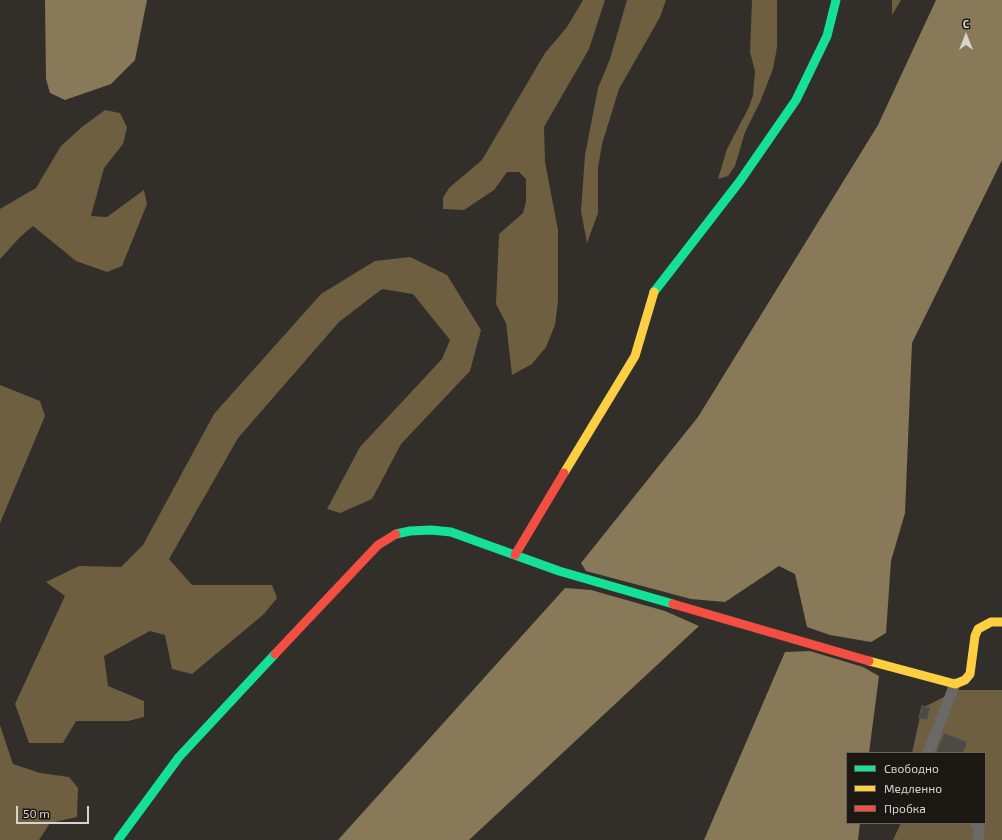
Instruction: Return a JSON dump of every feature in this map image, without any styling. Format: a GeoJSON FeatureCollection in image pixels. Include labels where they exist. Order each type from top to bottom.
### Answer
{"type":"FeatureCollection","features":[{"type":"Feature","properties":{"kind":"street"},"geometry":{"type":"LineString","coordinates":[[515,555],[635,356],[653,293],[740,181],[796,100],[827,36],[836,0]]}},
{"type":"Feature","properties":{"kind":"street"},"geometry":{"type":"LineString","coordinates":[[118,840],[179,758],[214,718],[378,546],[393,535],[410,530],[451,532],[559,571],[625,591],[932,679],[955,684],[965,680],[970,674],[975,636],[978,629],[990,622],[1002,622]]}},
{"type":"Feature","properties":{"kind":"street"},"geometry":{"type":"LineString","coordinates":[[928,752],[955,684]]}},
{"type":"Feature","properties":{"kind":"street"},"geometry":{"type":"LineString","coordinates":[[977,824],[979,828],[978,840]]}},
{"type":"Feature","properties":{"kind":"shaded area"},"geometry":{"type":"Polygon","coordinates":[[[45,0],[147,0],[135,60],[111,84],[65,100],[50,93],[46,79],[45,0]]]}},
{"type":"Feature","properties":{"kind":"shaded area"},"geometry":{"type":"Polygon","coordinates":[[[583,0],[605,0],[589,49],[544,127],[545,162],[558,230],[558,301],[555,325],[546,347],[532,364],[512,375],[506,323],[496,304],[499,234],[523,213],[526,202],[526,179],[519,172],[507,172],[494,190],[464,210],[443,209],[443,198],[449,188],[482,160],[545,53],[567,27],[583,0]]]}},
{"type":"Feature","properties":{"kind":"shaded area"},"geometry":{"type":"Polygon","coordinates":[[[627,0],[666,0],[660,17],[619,89],[602,144],[598,168],[598,213],[587,243],[581,211],[585,155],[598,88],[610,59],[627,0]]]}},
{"type":"Feature","properties":{"kind":"shaded area"},"geometry":{"type":"Polygon","coordinates":[[[752,0],[777,0],[777,47],[773,69],[760,102],[745,132],[735,166],[728,176],[718,179],[727,149],[749,107],[753,95],[755,71],[750,52],[752,0]]]}},
{"type":"Feature","properties":{"kind":"shaded area"},"geometry":{"type":"Polygon","coordinates":[[[892,0],[901,0],[892,15],[892,0]]]}},
{"type":"Feature","properties":{"kind":"shaded area"},"geometry":{"type":"Polygon","coordinates":[[[936,0],[1002,0],[1002,160],[912,343],[905,513],[891,561],[886,633],[871,642],[830,635],[807,627],[795,574],[779,566],[725,602],[691,599],[586,571],[581,563],[698,417],[878,125],[936,0]]]}},
{"type":"Feature","properties":{"kind":"shaded area"},"geometry":{"type":"Polygon","coordinates":[[[105,110],[120,113],[127,127],[123,144],[104,168],[91,216],[107,217],[144,190],[147,204],[122,266],[107,272],[76,261],[33,226],[20,237],[0,259],[0,209],[36,188],[61,146],[82,127],[105,110]]]}},
{"type":"Feature","properties":{"kind":"shaded area"},"geometry":{"type":"Polygon","coordinates":[[[410,257],[447,275],[481,330],[470,371],[401,444],[372,499],[340,513],[327,509],[360,447],[442,359],[450,340],[413,294],[382,289],[339,322],[238,438],[169,559],[192,585],[272,585],[277,598],[264,614],[192,674],[172,669],[165,635],[150,631],[104,656],[108,686],[144,701],[144,717],[128,721],[76,721],[63,743],[29,743],[15,704],[65,596],[46,582],[79,566],[121,567],[143,545],[214,414],[321,294],[375,261],[410,257]]]}},
{"type":"Feature","properties":{"kind":"shaded area"},"geometry":{"type":"Polygon","coordinates":[[[0,385],[40,401],[45,416],[0,523],[0,385]]]}},
{"type":"Feature","properties":{"kind":"shaded area"},"geometry":{"type":"Polygon","coordinates":[[[565,588],[591,590],[665,611],[699,626],[469,840],[338,840],[565,588]]]}},
{"type":"Feature","properties":{"kind":"shaded area"},"geometry":{"type":"Polygon","coordinates":[[[810,651],[863,667],[879,676],[869,752],[846,752],[846,824],[860,824],[858,840],[704,840],[785,652],[810,651]]]}},
{"type":"Feature","properties":{"kind":"shaded area"},"geometry":{"type":"Polygon","coordinates":[[[958,690],[1002,690],[1002,840],[893,840],[901,824],[986,824],[986,752],[912,752],[922,708],[958,690]]]}},
{"type":"Feature","properties":{"kind":"shaded area"},"geometry":{"type":"Polygon","coordinates":[[[0,725],[13,764],[40,773],[69,777],[78,788],[77,817],[50,823],[39,840],[0,840],[0,725]]]}},
{"type":"Feature","properties":{"kind":"building"},"geometry":{"type":"Polygon","coordinates":[[[922,706],[930,708],[927,720],[919,718],[922,706]]]}},
{"type":"Feature","properties":{"kind":"building"},"geometry":{"type":"Polygon","coordinates":[[[944,733],[967,742],[963,752],[936,752],[944,733]]]}},
{"type":"Feature","properties":{"kind":"traffic: fast"},"geometry":{"type":"LineString","coordinates":[[654,292],[740,181],[796,100],[827,36],[836,0]]}},
{"type":"Feature","properties":{"kind":"traffic: fast"},"geometry":{"type":"LineString","coordinates":[[396,534],[410,531],[431,530],[451,532],[559,571],[673,604]]}},
{"type":"Feature","properties":{"kind":"traffic: fast"},"geometry":{"type":"LineString","coordinates":[[118,840],[179,757],[275,654]]}},
{"type":"Feature","properties":{"kind":"traffic: slow"},"geometry":{"type":"LineString","coordinates":[[564,473],[635,356],[654,292]]}},
{"type":"Feature","properties":{"kind":"traffic: slow"},"geometry":{"type":"LineString","coordinates":[[869,661],[955,684],[965,680],[970,674],[975,636],[978,629],[991,622],[1002,622]]}},
{"type":"Feature","properties":{"kind":"traffic: jam"},"geometry":{"type":"LineString","coordinates":[[515,555],[564,473]]}},
{"type":"Feature","properties":{"kind":"traffic: jam"},"geometry":{"type":"LineString","coordinates":[[275,654],[378,545],[396,534]]}},
{"type":"Feature","properties":{"kind":"traffic: jam"},"geometry":{"type":"LineString","coordinates":[[673,604],[869,661]]}}]}
